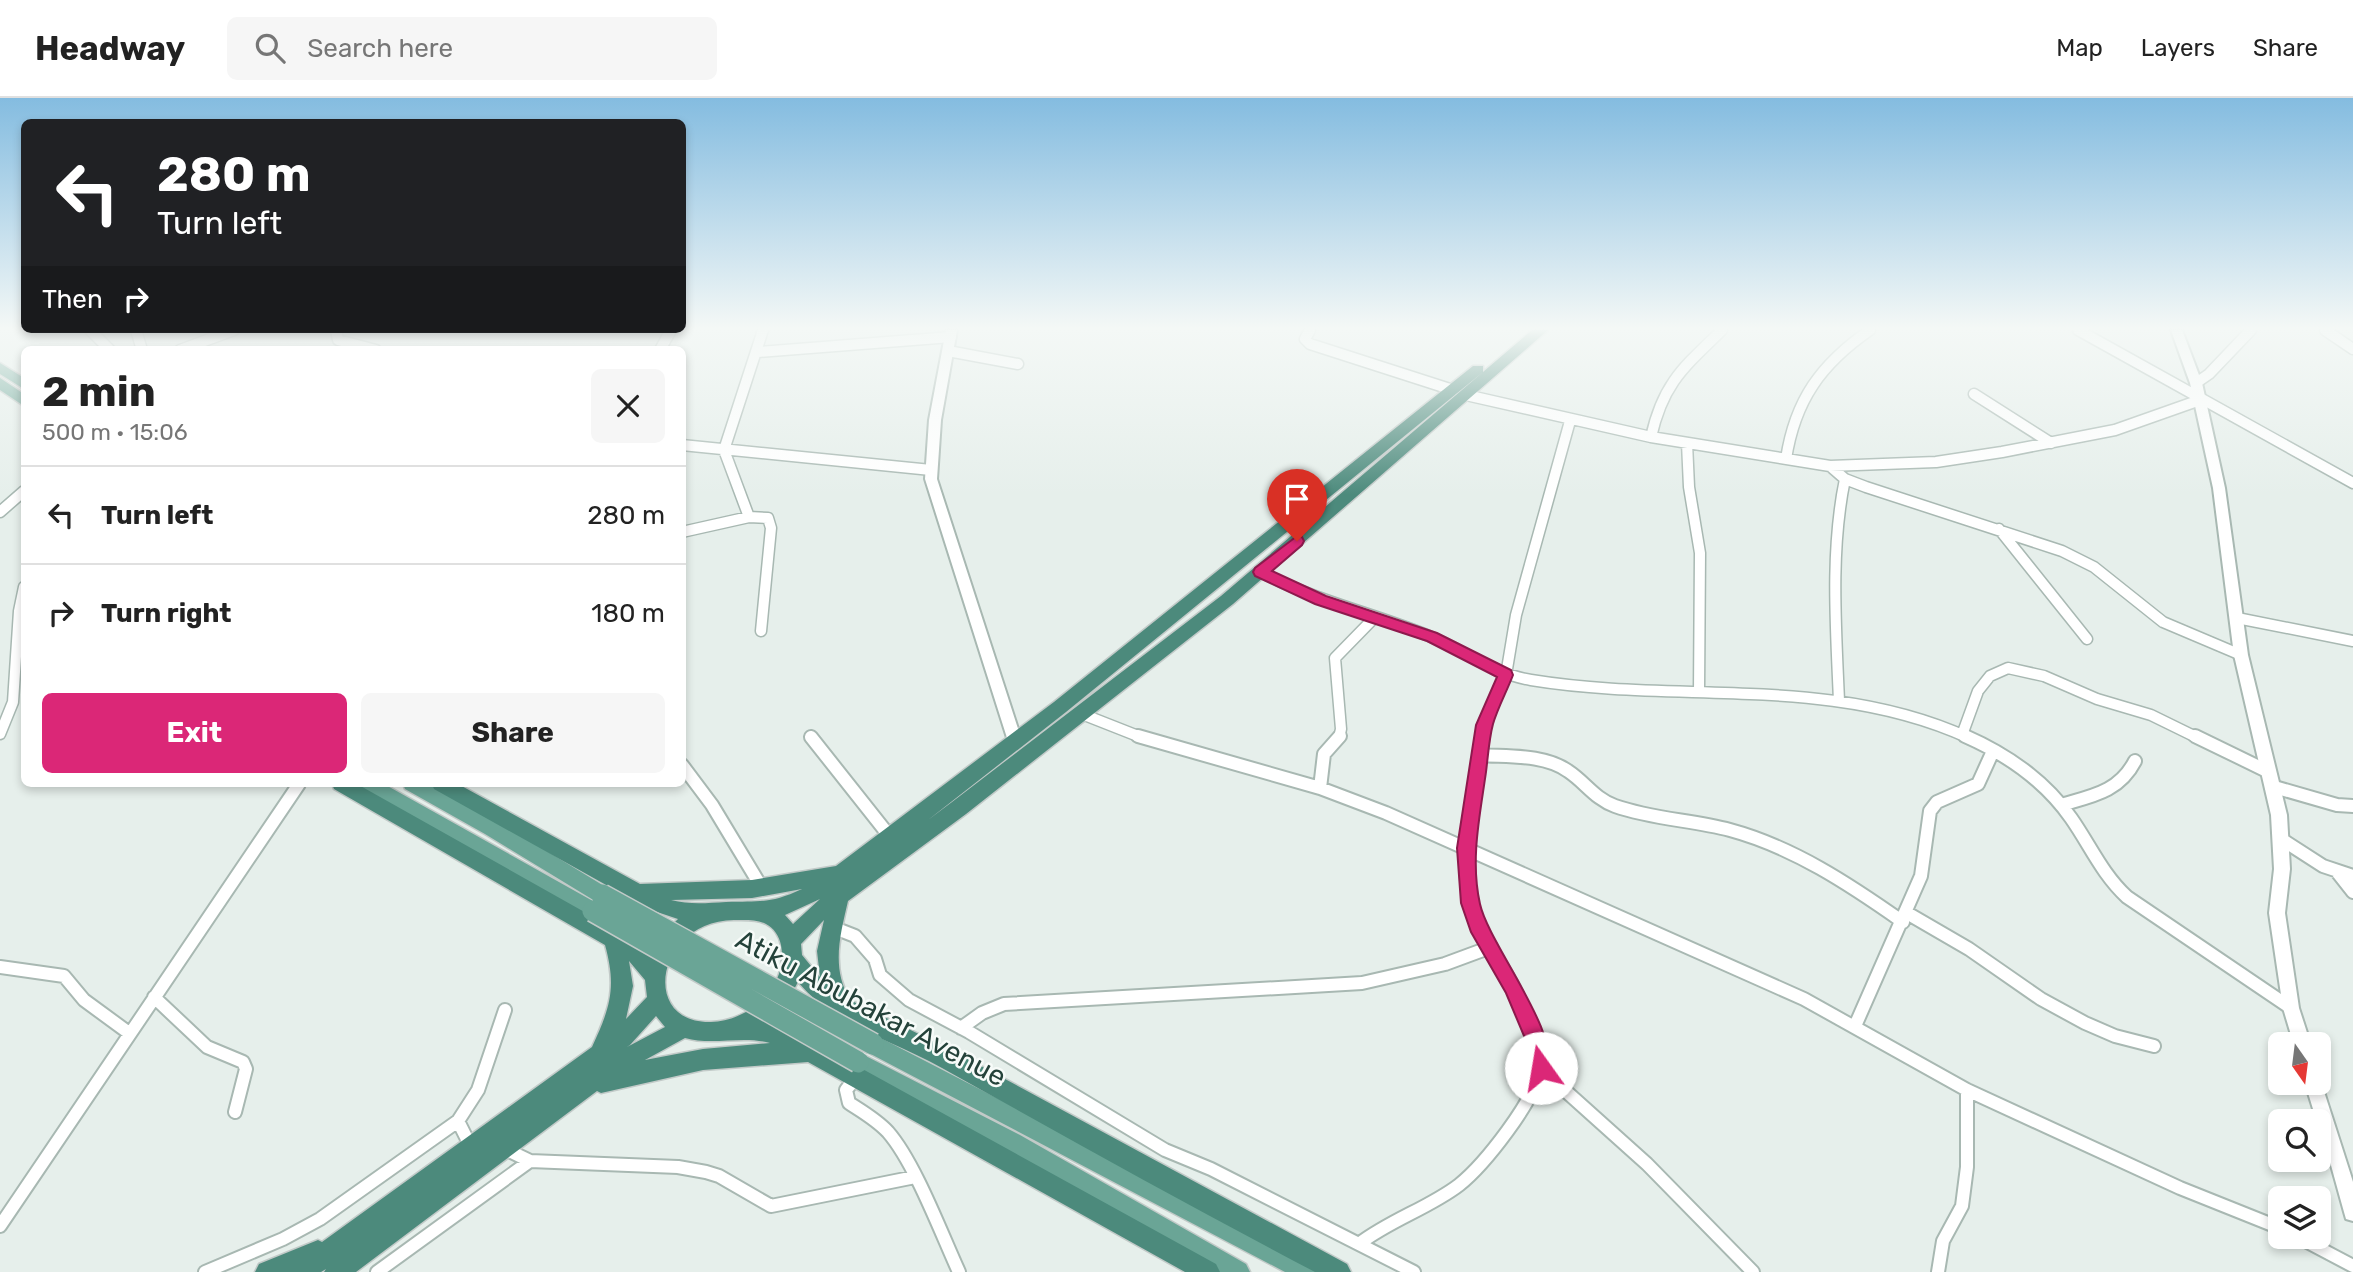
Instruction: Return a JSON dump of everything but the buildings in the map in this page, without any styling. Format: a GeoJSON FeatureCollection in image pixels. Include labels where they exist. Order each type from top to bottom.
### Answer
{"type":"FeatureCollection","features":[{"type":"Feature","properties":{"kind":"highway"},"geometry":{"type":"LineString","coordinates":[[730,1030],[753,1020],[773,1004],[787,984],[792,949],[805,923],[1082,713],[1261,572],[1467,385]]}},
{"type":"Feature","properties":{"kind":"highway"},"geometry":{"type":"LineString","coordinates":[[446,787],[674,910],[705,914],[721,911],[763,911],[800,900],[891,838],[1470,385]]}},
{"type":"Feature","properties":{"kind":"highway"},"geometry":{"type":"LineString","coordinates":[[346,787],[613,939],[639,956],[654,976]]}},
{"type":"Feature","properties":{"kind":"highway"},"geometry":{"type":"LineString","coordinates":[[637,892],[720,892],[762,888],[842,872]]}},
{"type":"Feature","properties":{"kind":"highway"},"geometry":{"type":"LineString","coordinates":[[839,896],[827,951],[828,968],[840,1005]]}},
{"type":"Feature","properties":{"kind":"highway"},"geometry":{"type":"LineString","coordinates":[[763,911],[780,923],[806,978],[840,1005],[926,1048],[1177,1187],[1339,1272]]}},
{"type":"Feature","properties":{"kind":"highway"},"geometry":{"type":"LineString","coordinates":[[705,914],[674,936],[666,946],[654,976],[657,1001],[672,1021],[684,1028],[710,1034],[745,1028],[771,1032],[857,1070],[1208,1272]]}},
{"type":"Feature","properties":{"kind":"highway"},"geometry":{"type":"LineString","coordinates":[[600,1053],[617,1015],[623,990],[623,971],[613,939]]}},
{"type":"Feature","properties":{"kind":"highway"},"geometry":{"type":"LineString","coordinates":[[301,1272],[631,1030],[657,1001]]}},
{"type":"Feature","properties":{"kind":"highway"},"geometry":{"type":"LineString","coordinates":[[336,1272],[584,1087],[626,1059],[684,1028]]}},
{"type":"Feature","properties":{"kind":"highway"},"geometry":{"type":"LineString","coordinates":[[584,1087],[662,1065],[698,1059],[744,1054],[812,1052]]}},
{"type":"Feature","properties":{"kind":"highway"},"geometry":{"type":"LineString","coordinates":[[267,1272],[341,1243]]}},
{"type":"Feature","properties":{"kind":"main road"},"geometry":{"type":"LineString","coordinates":[[2,385],[21,399]]}},
{"type":"Feature","properties":{"kind":"main road","name":"Atiku Abubakar Avenue"},"geometry":{"type":"LineString","coordinates":[[374,787],[1309,1272]]}},
{"type":"Feature","properties":{"kind":"main road","name":"Atiku Abubakar Avenue"},"geometry":{"type":"LineString","coordinates":[[417,787],[492,828],[598,903],[857,1070],[1012,1143],[1238,1272]]}},
{"type":"Feature","properties":{"kind":"street"},"geometry":{"type":"LineString","coordinates":[[747,385],[724,450],[749,517]]}},
{"type":"Feature","properties":{"kind":"street"},"geometry":{"type":"LineString","coordinates":[[942,385],[935,420],[931,470],[936,502],[1016,741]]}},
{"type":"Feature","properties":{"kind":"street"},"geometry":{"type":"LineString","coordinates":[[1434,385],[1570,421],[1830,466],[1936,462],[2051,443],[2142,422],[2199,393],[2203,385]]}},
{"type":"Feature","properties":{"kind":"street"},"geometry":{"type":"LineString","coordinates":[[1651,437],[1660,402],[1671,385]]}},
{"type":"Feature","properties":{"kind":"street"},"geometry":{"type":"LineString","coordinates":[[1786,459],[1793,419],[1814,385]]}},
{"type":"Feature","properties":{"kind":"street"},"geometry":{"type":"LineString","coordinates":[[2183,385],[2353,483]]}},
{"type":"Feature","properties":{"kind":"street"},"geometry":{"type":"LineString","coordinates":[[2196,385],[2219,488],[2241,655],[2272,786],[2281,839],[2282,869],[2277,913],[2291,1008],[2298,1032]]}},
{"type":"Feature","properties":{"kind":"street"},"geometry":{"type":"LineString","coordinates":[[1974,394],[2051,443]]}},
{"type":"Feature","properties":{"kind":"street"},"geometry":{"type":"LineString","coordinates":[[1359,1244],[1374,1232],[1459,1185],[1499,1143],[1529,1096],[1541,1068],[1536,1043],[1514,988],[1477,926],[1470,903],[1466,848],[1485,725],[1506,675],[1516,615],[1570,421]]}},
{"type":"Feature","properties":{"kind":"street"},"geometry":{"type":"LineString","coordinates":[[1688,443],[1689,488],[1699,553],[1699,691]]}},
{"type":"Feature","properties":{"kind":"street"},"geometry":{"type":"LineString","coordinates":[[686,445],[931,470]]}},
{"type":"Feature","properties":{"kind":"street"},"geometry":{"type":"LineString","coordinates":[[1830,466],[1845,479],[1925,508],[2062,551],[2094,567],[2163,622],[2241,655]]}},
{"type":"Feature","properties":{"kind":"street"},"geometry":{"type":"LineString","coordinates":[[1839,701],[1835,609],[1839,508],[1845,479]]}},
{"type":"Feature","properties":{"kind":"street"},"geometry":{"type":"LineString","coordinates":[[0,512],[21,494]]}},
{"type":"Feature","properties":{"kind":"street"},"geometry":{"type":"LineString","coordinates":[[686,531],[749,517],[768,518],[771,528],[761,631]]}},
{"type":"Feature","properties":{"kind":"street"},"geometry":{"type":"LineString","coordinates":[[1998,529],[2087,639]]}},
{"type":"Feature","properties":{"kind":"street"},"geometry":{"type":"LineString","coordinates":[[1261,572],[1320,600],[1432,637],[1506,675],[1660,691],[1753,692],[1839,701],[1909,715],[1962,735],[1993,751],[2034,778],[2061,805],[2122,894],[2221,965],[2291,1008]]}},
{"type":"Feature","properties":{"kind":"street"},"geometry":{"type":"LineString","coordinates":[[0,734],[13,702],[21,601]]}},
{"type":"Feature","properties":{"kind":"street"},"geometry":{"type":"LineString","coordinates":[[1320,788],[1324,754],[1339,739],[1341,729],[1335,658],[1375,617]]}},
{"type":"Feature","properties":{"kind":"street"},"geometry":{"type":"LineString","coordinates":[[2237,618],[2353,641]]}},
{"type":"Feature","properties":{"kind":"street"},"geometry":{"type":"LineString","coordinates":[[1962,735],[1970,705],[1989,677],[2000,670],[2015,668],[2035,673],[2091,698],[2152,715],[2232,757],[2267,771]]}},
{"type":"Feature","properties":{"kind":"street"},"geometry":{"type":"LineString","coordinates":[[1082,713],[1110,726],[1207,759],[1320,788],[1386,813],[1804,999],[1967,1090],[2180,1188],[2268,1223]]}},
{"type":"Feature","properties":{"kind":"street"},"geometry":{"type":"LineString","coordinates":[[811,737],[891,838]]}},
{"type":"Feature","properties":{"kind":"street"},"geometry":{"type":"LineString","coordinates":[[1854,1026],[1905,918],[1921,876],[1930,811],[1937,802],[1978,784],[1993,751]]}},
{"type":"Feature","properties":{"kind":"street"},"geometry":{"type":"LineString","coordinates":[[1480,755],[1556,764],[1567,770],[1593,794],[1612,804],[1731,830],[1774,846],[1905,918],[1969,948],[2041,999],[2085,1023],[2115,1036],[2154,1046]]}},
{"type":"Feature","properties":{"kind":"street"},"geometry":{"type":"LineString","coordinates":[[2061,805],[2118,788],[2128,777],[2135,761]]}},
{"type":"Feature","properties":{"kind":"street"},"geometry":{"type":"LineString","coordinates":[[686,770],[712,805],[762,888]]}},
{"type":"Feature","properties":{"kind":"street"},"geometry":{"type":"LineString","coordinates":[[2272,786],[2337,805],[2353,806]]}},
{"type":"Feature","properties":{"kind":"street"},"geometry":{"type":"LineString","coordinates":[[0,1226],[297,787]]}},
{"type":"Feature","properties":{"kind":"street"},"geometry":{"type":"LineString","coordinates":[[2281,839],[2338,873],[2353,876]]}},
{"type":"Feature","properties":{"kind":"street"},"geometry":{"type":"LineString","coordinates":[[2338,873],[2353,892]]}},
{"type":"Feature","properties":{"kind":"street"},"geometry":{"type":"LineString","coordinates":[[832,927],[855,936],[867,947],[875,959],[880,975],[892,988],[1165,1150],[1212,1169],[1414,1272]]}},
{"type":"Feature","properties":{"kind":"street"},"geometry":{"type":"LineString","coordinates":[[961,1028],[982,1013],[1004,1004],[1362,983],[1445,964],[1491,947]]}},
{"type":"Feature","properties":{"kind":"street"},"geometry":{"type":"LineString","coordinates":[[0,967],[64,976],[84,1000],[129,1033]]}},
{"type":"Feature","properties":{"kind":"street"},"geometry":{"type":"LineString","coordinates":[[154,997],[207,1047],[243,1062],[246,1069],[235,1112]]}},
{"type":"Feature","properties":{"kind":"street"},"geometry":{"type":"LineString","coordinates":[[205,1272],[283,1239],[320,1219],[458,1121],[478,1090],[505,1010]]}},
{"type":"Feature","properties":{"kind":"street"},"geometry":{"type":"LineString","coordinates":[[1541,1068],[1647,1164],[1753,1272]]}},
{"type":"Feature","properties":{"kind":"street"},"geometry":{"type":"LineString","coordinates":[[857,1070],[846,1090],[849,1103],[877,1121],[890,1134],[915,1177],[959,1272]]}},
{"type":"Feature","properties":{"kind":"street"},"geometry":{"type":"LineString","coordinates":[[1938,1272],[1943,1241],[1962,1206],[1967,1167],[1967,1090]]}},
{"type":"Feature","properties":{"kind":"street"},"geometry":{"type":"LineString","coordinates":[[2318,1096],[2353,1212]]}},
{"type":"Feature","properties":{"kind":"street"},"geometry":{"type":"LineString","coordinates":[[458,1121],[471,1147]]}},
{"type":"Feature","properties":{"kind":"street"},"geometry":{"type":"LineString","coordinates":[[502,1148],[530,1161],[678,1167],[706,1171],[771,1206],[915,1177]]}},
{"type":"Feature","properties":{"kind":"street"},"geometry":{"type":"LineString","coordinates":[[377,1272],[530,1161]]}},
{"type":"Feature","properties":{"kind":"street"},"geometry":{"type":"LineString","coordinates":[[2321,1249],[2353,1266]]}},
{"type":"Feature","properties":{"kind":"route"},"geometry":{"type":"LineString","coordinates":[[1297,541],[1261,572],[1320,600],[1432,637],[1506,675],[1485,725],[1466,848],[1470,903],[1477,926],[1514,988],[1536,1043],[1541,1068]]}}]}
